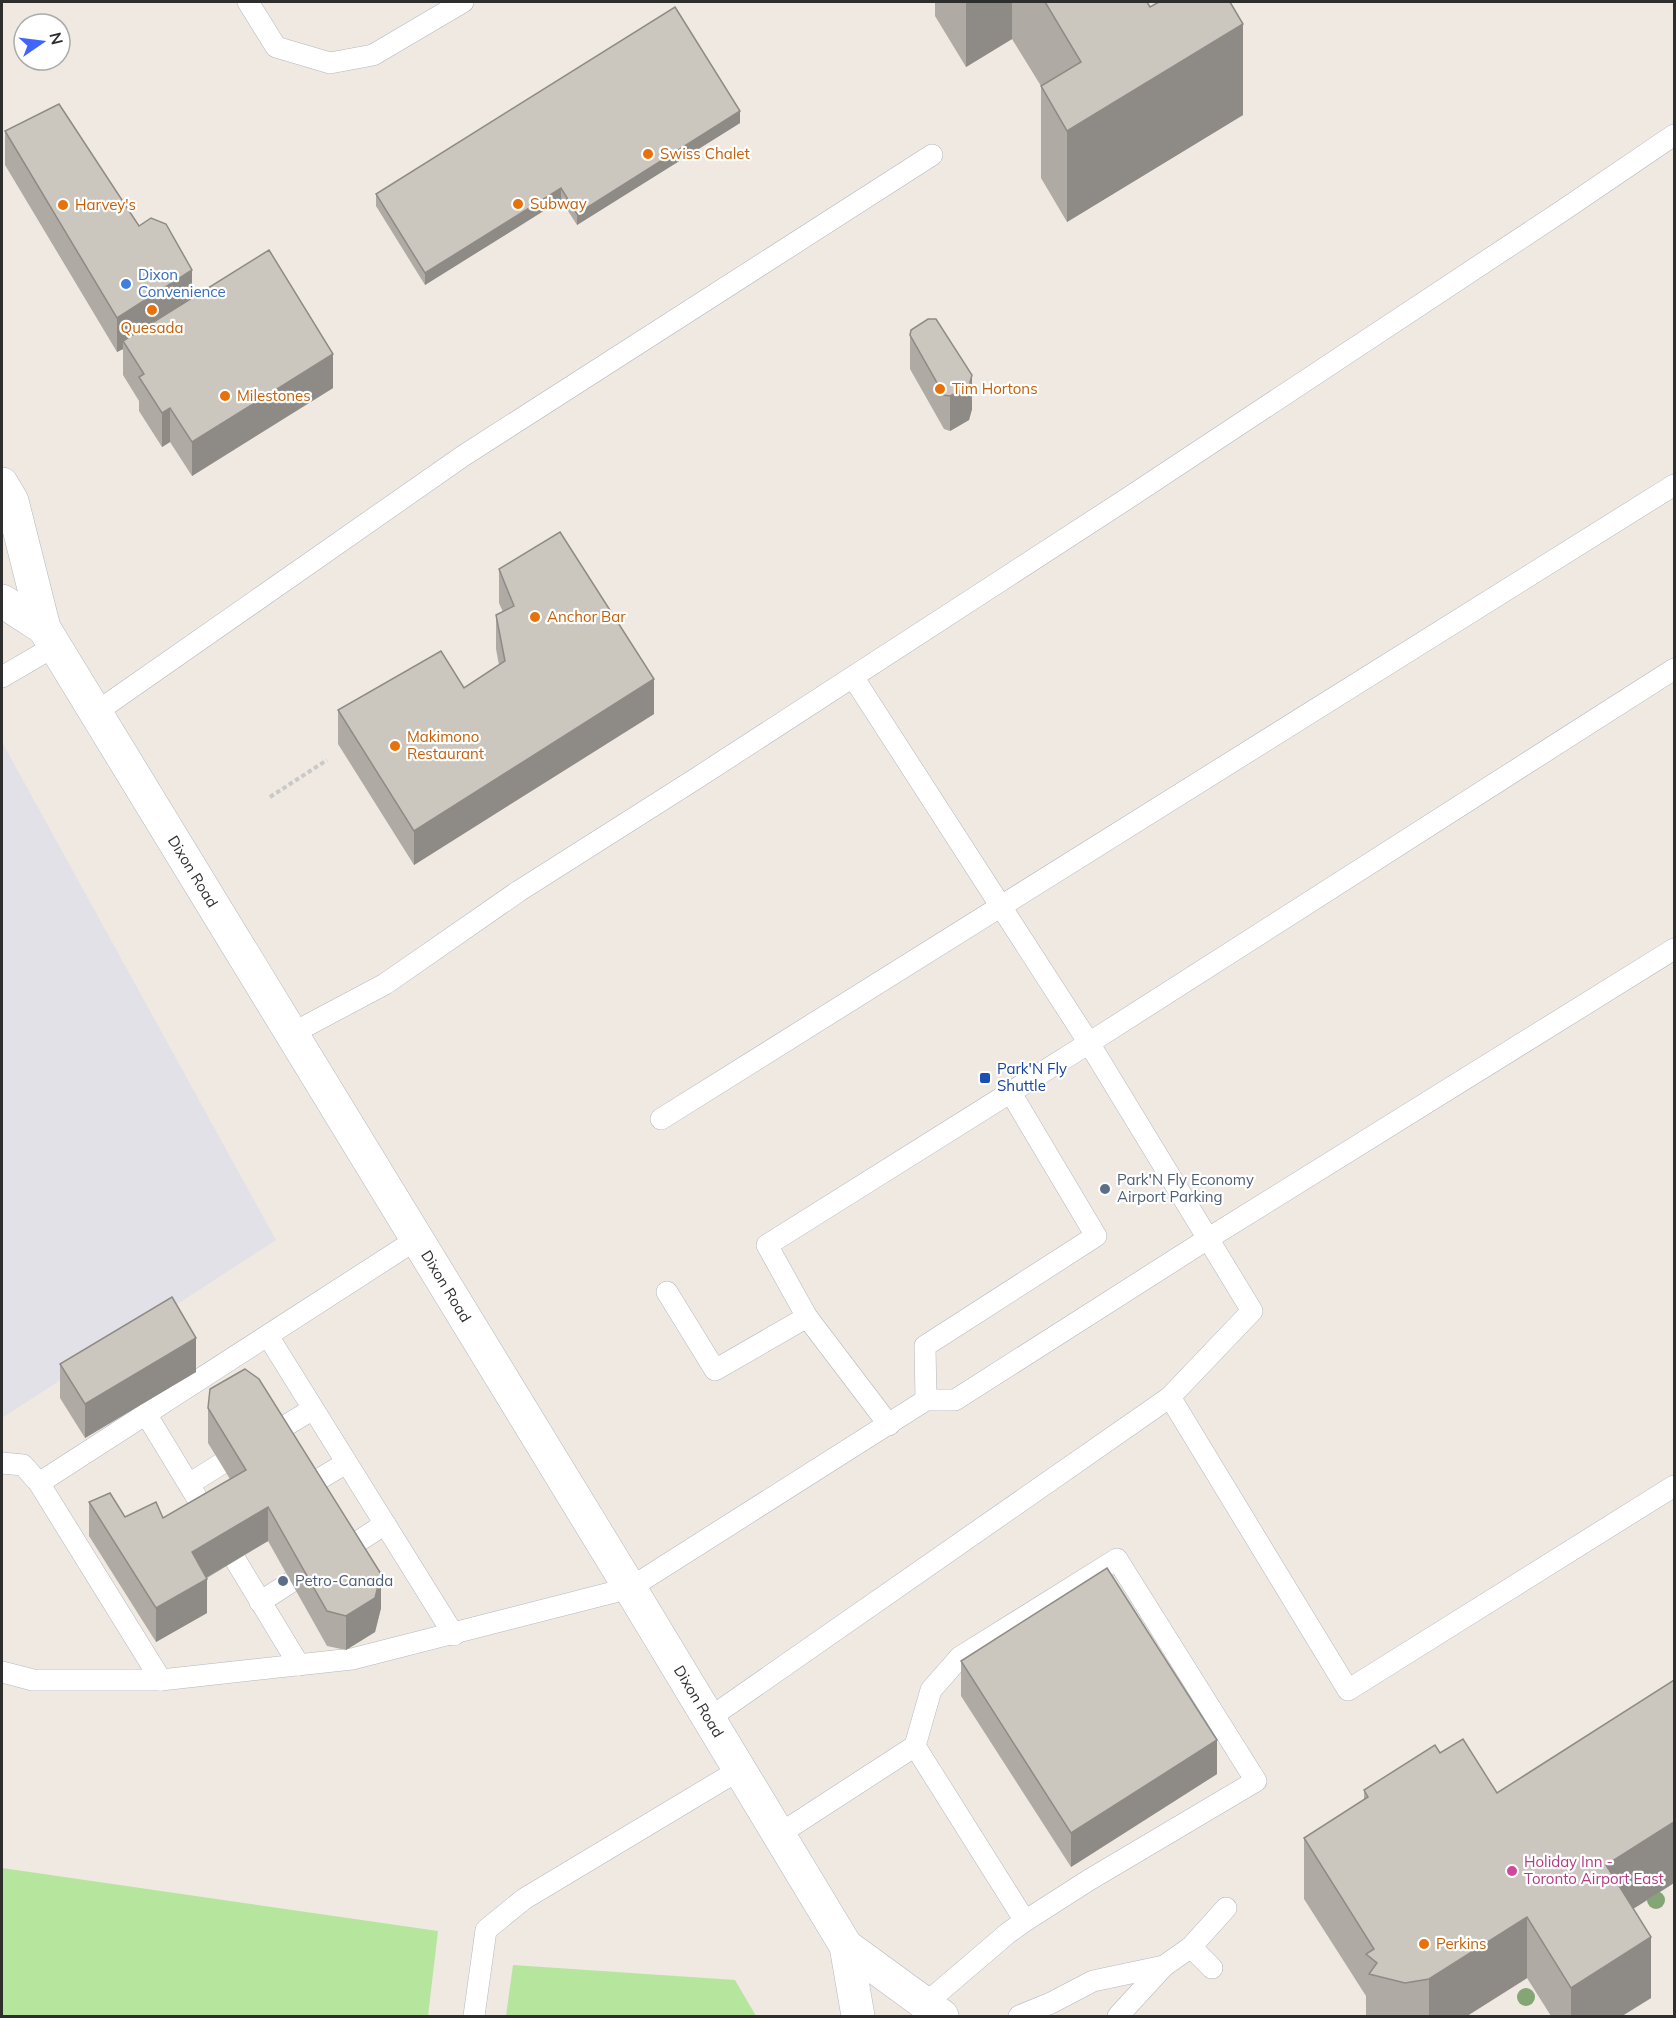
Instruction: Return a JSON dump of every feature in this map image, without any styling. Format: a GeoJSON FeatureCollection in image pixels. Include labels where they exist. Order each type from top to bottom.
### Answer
{"type":"FeatureCollection","features":[{"type":"Feature","properties":{"kind":"main road","name":"Dixon Road"},"geometry":{"type":"LineString","coordinates":[[2,484],[12,501],[49,637],[846,1946],[858,2016]]}},
{"type":"Feature","properties":{"kind":"main road","name":"Dixon Road"},"geometry":{"type":"LineString","coordinates":[[2,601],[49,637]]}},
{"type":"Feature","properties":{"kind":"main road","name":"Dixon Road"},"geometry":{"type":"LineString","coordinates":[[846,1946],[933,2010]]}},
{"type":"Feature","properties":{"kind":"lane"},"geometry":{"type":"LineString","coordinates":[[248,2],[276,47],[330,63],[373,55],[463,2]]}},
{"type":"Feature","properties":{"kind":"lane"},"geometry":{"type":"LineString","coordinates":[[291,1034],[385,984],[519,891],[853,677],[1485,262],[1674,135]]}},
{"type":"Feature","properties":{"kind":"lane"},"geometry":{"type":"LineString","coordinates":[[95,713],[463,456],[932,155]]}},
{"type":"Feature","properties":{"kind":"lane"},"geometry":{"type":"LineString","coordinates":[[661,1119],[1674,485]]}},
{"type":"Feature","properties":{"kind":"lane"},"geometry":{"type":"LineString","coordinates":[[2,677],[49,637]]}},
{"type":"Feature","properties":{"kind":"lane"},"geometry":{"type":"LineString","coordinates":[[889,1425],[807,1317],[767,1245],[1011,1093],[1674,669]]}},
{"type":"Feature","properties":{"kind":"lane"},"geometry":{"type":"LineString","coordinates":[[708,1719],[1170,1397],[1252,1311],[1089,1043],[853,677]]}},
{"type":"Feature","properties":{"kind":"lane"},"geometry":{"type":"LineString","coordinates":[[2,1672],[33,1680],[161,1680],[352,1659],[454,1635],[630,1588],[926,1400],[955,1400],[1209,1238],[1674,949]]}},
{"type":"Feature","properties":{"kind":"lane"},"geometry":{"type":"LineString","coordinates":[[926,1400],[926,1346],[1096,1236],[1011,1093]]}},
{"type":"Feature","properties":{"kind":"lane"},"geometry":{"type":"LineString","coordinates":[[39,1483],[417,1239]]}},
{"type":"Feature","properties":{"kind":"lane"},"geometry":{"type":"LineString","coordinates":[[667,1292],[715,1370],[807,1317]]}},
{"type":"Feature","properties":{"kind":"lane"},"geometry":{"type":"LineString","coordinates":[[268,1336],[454,1635]]}},
{"type":"Feature","properties":{"kind":"lane"},"geometry":{"type":"LineString","coordinates":[[1170,1397],[1348,1690],[1674,1486]]}},
{"type":"Feature","properties":{"kind":"lane"},"geometry":{"type":"LineString","coordinates":[[272,1434],[313,1409]]}},
{"type":"Feature","properties":{"kind":"lane"},"geometry":{"type":"LineString","coordinates":[[146,1414],[213,1523]]}},
{"type":"Feature","properties":{"kind":"lane"},"geometry":{"type":"LineString","coordinates":[[2,1463],[23,1465],[39,1483],[161,1680]]}},
{"type":"Feature","properties":{"kind":"lane"},"geometry":{"type":"LineString","coordinates":[[306,1487],[346,1463]]}},
{"type":"Feature","properties":{"kind":"lane"},"geometry":{"type":"LineString","coordinates":[[189,1484],[221,1464]]}},
{"type":"Feature","properties":{"kind":"lane"},"geometry":{"type":"LineString","coordinates":[[345,1550],[385,1524]]}},
{"type":"Feature","properties":{"kind":"lane"},"geometry":{"type":"LineString","coordinates":[[778,1835],[915,1746],[931,1690],[960,1657],[1117,1559],[1256,1781],[1089,1880],[1008,1933],[933,2010]]}},
{"type":"Feature","properties":{"kind":"lane"},"geometry":{"type":"LineString","coordinates":[[236,1561],[299,1665]]}},
{"type":"Feature","properties":{"kind":"lane"},"geometry":{"type":"LineString","coordinates":[[260,1602],[291,1582]]}},
{"type":"Feature","properties":{"kind":"lane"},"geometry":{"type":"LineString","coordinates":[[915,1746],[1025,1921]]}},
{"type":"Feature","properties":{"kind":"lane"},"geometry":{"type":"LineString","coordinates":[[474,2016],[486,1930],[524,1899],[739,1770]]}},
{"type":"Feature","properties":{"kind":"lane"},"geometry":{"type":"LineString","coordinates":[[1118,2016],[1164,1966],[1191,1947],[1226,1908]]}},
{"type":"Feature","properties":{"kind":"lane"},"geometry":{"type":"LineString","coordinates":[[1191,1947],[1212,1968]]}},
{"type":"Feature","properties":{"kind":"lane"},"geometry":{"type":"LineString","coordinates":[[1019,2016],[1093,1982],[1164,1966]]}},
{"type":"Feature","properties":{"kind":"path"},"geometry":{"type":"LineString","coordinates":[[270,796],[327,760]]}},
{"type":"Feature","properties":{"kind":"shaded area"},"geometry":{"type":"Polygon","coordinates":[[[2,742],[276,1240],[2,1418],[2,742]]]}},
{"type":"Feature","properties":{"kind":"green space"},"geometry":{"type":"Polygon","coordinates":[[[2,1868],[438,1931],[428,2016],[2,2016],[2,1868]]]}},
{"type":"Feature","properties":{"kind":"green space"},"geometry":{"type":"Polygon","coordinates":[[[513,1965],[735,1980],[756,2016],[506,2016],[513,1965]]]}},
{"type":"Feature","properties":{"kind":"building"},"geometry":{"type":"Polygon","coordinates":[[[1045,2],[1147,2],[1150,7],[1159,2],[1230,2],[1243,24],[1067,131],[1041,86],[1081,62],[1045,2]]]}},
{"type":"Feature","properties":{"kind":"building"},"geometry":{"type":"Polygon","coordinates":[[[675,7],[740,111],[577,214],[561,188],[425,273],[376,194],[675,7]]]}},
{"type":"Feature","properties":{"kind":"building"},"geometry":{"type":"Polygon","coordinates":[[[59,104],[139,226],[151,218],[166,224],[192,270],[117,318],[5,131],[59,104]]]}},
{"type":"Feature","properties":{"kind":"building"},"geometry":{"type":"Polygon","coordinates":[[[269,250],[333,354],[192,442],[170,408],[162,413],[139,377],[144,374],[123,341],[269,250]]]}},
{"type":"Feature","properties":{"kind":"building"},"geometry":{"type":"Polygon","coordinates":[[[928,319],[936,319],[972,375],[969,386],[950,396],[944,395],[910,335],[911,330],[928,319]]]}},
{"type":"Feature","properties":{"kind":"building"},"geometry":{"type":"Polygon","coordinates":[[[560,532],[654,679],[414,831],[338,710],[441,651],[464,688],[505,661],[496,615],[514,606],[499,569],[560,532]]]}},
{"type":"Feature","properties":{"kind":"building"},"geometry":{"type":"Polygon","coordinates":[[[172,1297],[196,1338],[85,1404],[60,1364],[172,1297]]]}},
{"type":"Feature","properties":{"kind":"building"},"geometry":{"type":"Polygon","coordinates":[[[245,1369],[259,1379],[381,1574],[375,1598],[346,1616],[327,1611],[268,1507],[192,1552],[207,1579],[156,1608],[89,1502],[110,1493],[125,1517],[156,1502],[163,1518],[246,1470],[208,1408],[210,1389],[245,1369]]]}},
{"type":"Feature","properties":{"kind":"building"},"geometry":{"type":"Polygon","coordinates":[[[1107,1568],[1217,1740],[1071,1833],[961,1661],[1107,1568]]]}},
{"type":"Feature","properties":{"kind":"building","name":"Holiday Inn - Toronto Airport East"},"geometry":{"type":"Polygon","coordinates":[[[1674,1680],[1674,1822],[1606,1865],[1651,1937],[1571,1988],[1527,1917],[1429,1979],[1405,1983],[1369,1974],[1377,1963],[1366,1954],[1374,1949],[1304,1838],[1368,1797],[1364,1790],[1435,1745],[1440,1753],[1463,1739],[1497,1793],[1674,1680]]]}},
{"type":"Feature","properties":{"kind":"place","name":"Swiss Chalet"},"geometry":{"type":"Point","coordinates":[648,154]}},
{"type":"Feature","properties":{"kind":"place","name":"Subway"},"geometry":{"type":"Point","coordinates":[518,204]}},
{"type":"Feature","properties":{"kind":"place","name":"Harvey's"},"geometry":{"type":"Point","coordinates":[63,205]}},
{"type":"Feature","properties":{"kind":"place","name":"Dixon Convenience"},"geometry":{"type":"Point","coordinates":[126,284]}},
{"type":"Feature","properties":{"kind":"place","name":"Quesada"},"geometry":{"type":"Point","coordinates":[152,310]}},
{"type":"Feature","properties":{"kind":"place","name":"Tim Hortons"},"geometry":{"type":"Point","coordinates":[940,389]}},
{"type":"Feature","properties":{"kind":"place","name":"Milestones"},"geometry":{"type":"Point","coordinates":[225,396]}},
{"type":"Feature","properties":{"kind":"place","name":"Anchor Bar"},"geometry":{"type":"Point","coordinates":[535,617]}},
{"type":"Feature","properties":{"kind":"place","name":"Makimono Restaurant"},"geometry":{"type":"Point","coordinates":[395,746]}},
{"type":"Feature","properties":{"kind":"place","name":"Park'N Fly Shuttle"},"geometry":{"type":"Point","coordinates":[985,1078]}},
{"type":"Feature","properties":{"kind":"place","name":"Park'N Fly Economy Airport Parking"},"geometry":{"type":"Point","coordinates":[1105,1189]}},
{"type":"Feature","properties":{"kind":"place","name":"Petro-Canada"},"geometry":{"type":"Point","coordinates":[283,1581]}},
{"type":"Feature","properties":{"kind":"place","name":"Holiday Inn - Toronto Airport East"},"geometry":{"type":"Point","coordinates":[1512,1871]}},
{"type":"Feature","properties":{"kind":"place","name":"Perkins"},"geometry":{"type":"Point","coordinates":[1424,1944]}}]}
